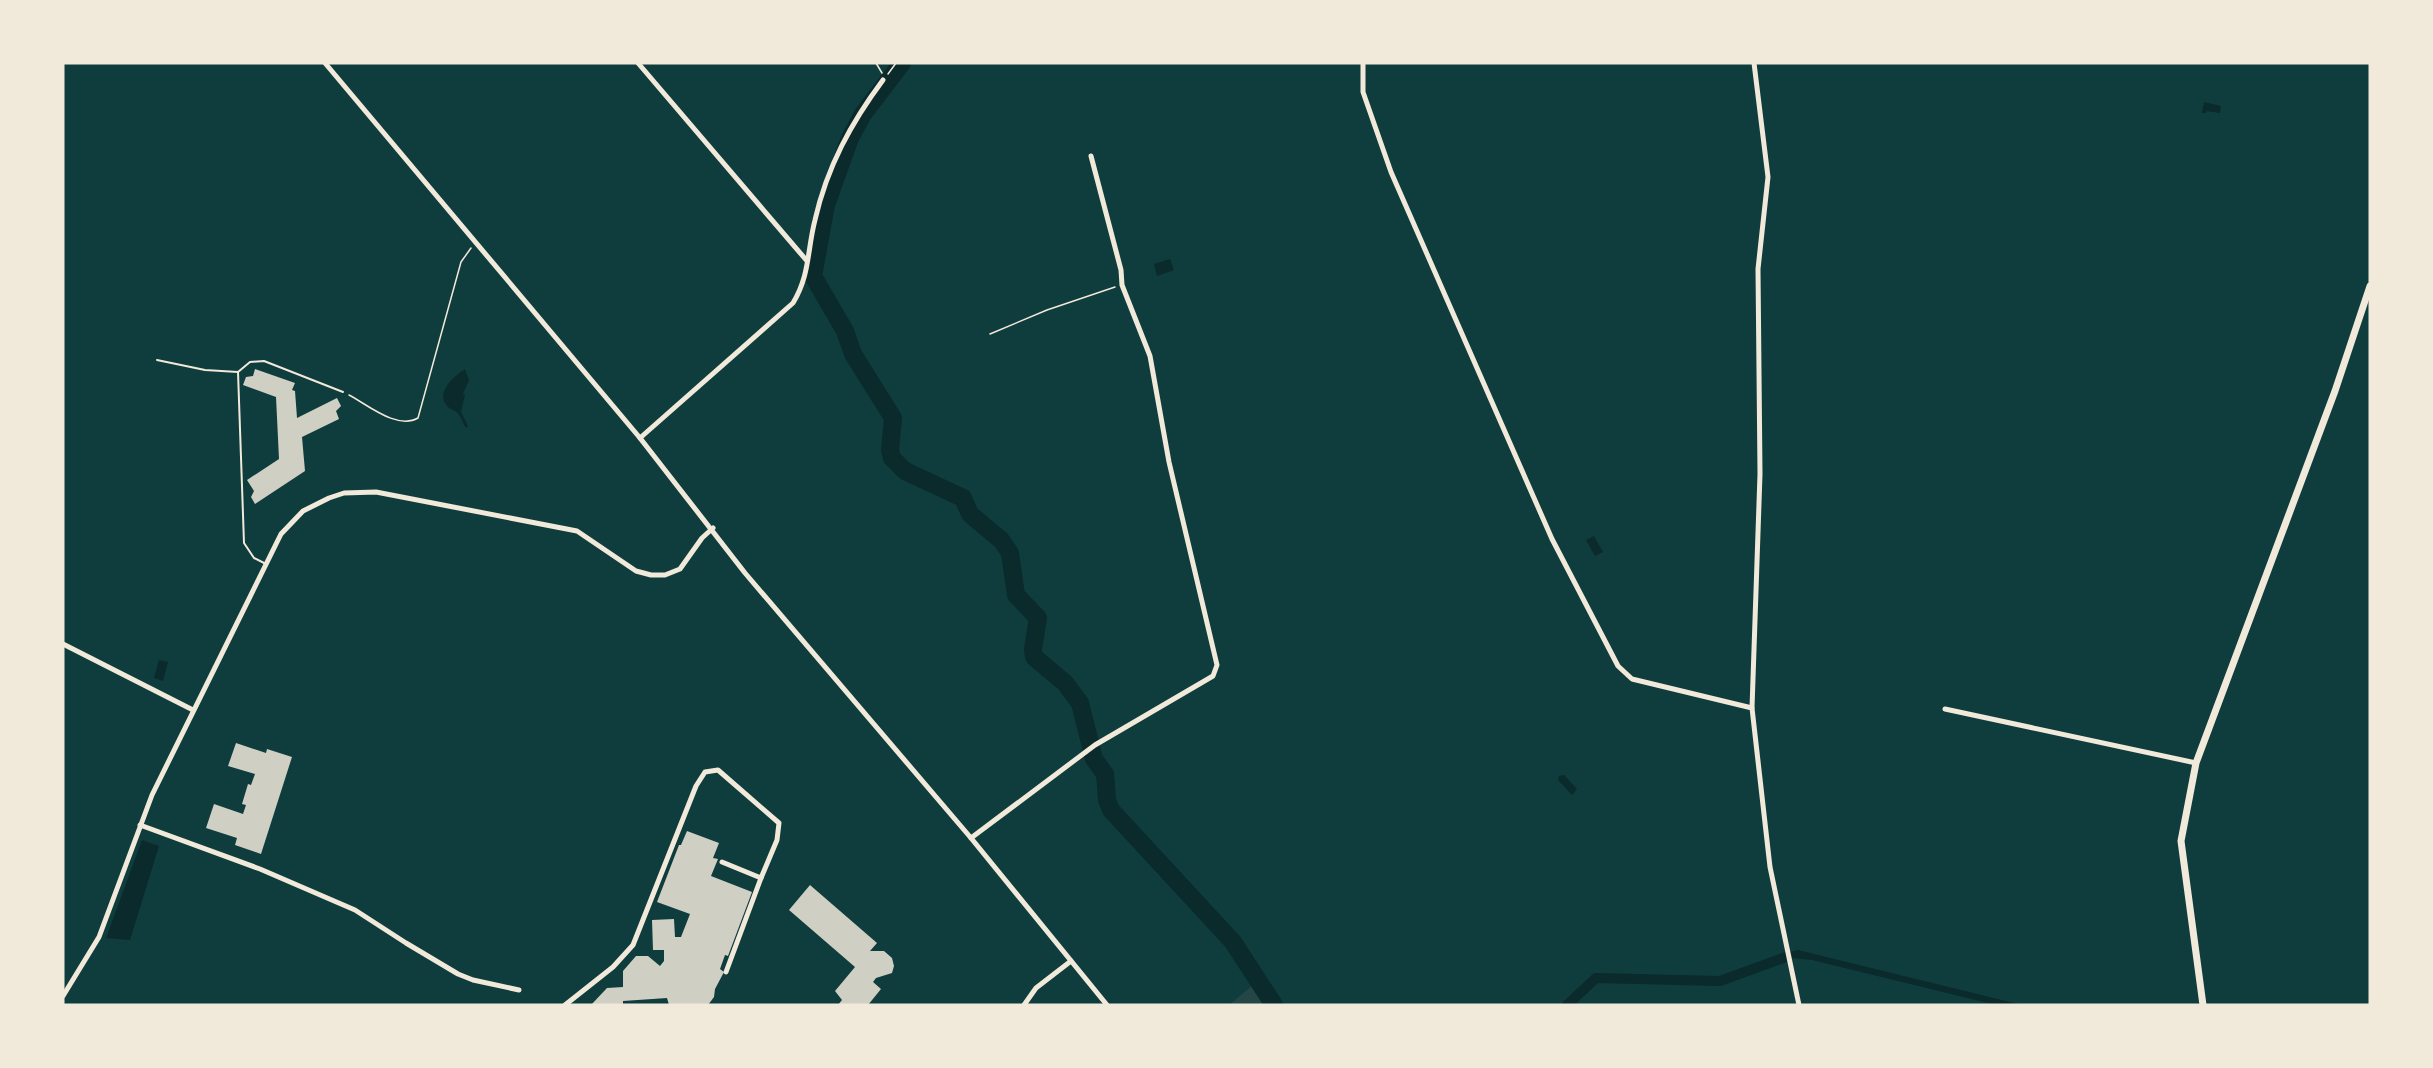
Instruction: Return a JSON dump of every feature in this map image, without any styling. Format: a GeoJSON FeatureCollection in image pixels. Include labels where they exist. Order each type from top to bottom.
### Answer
{"type":"FeatureCollection","features":[{"type":"Feature","properties":{"kind":"main road"},"geometry":{"type":"LineString","coordinates":[[2204,1005],[2181,842],[2196,763],[2335,391],[2370,286]]}},
{"type":"Feature","properties":{"kind":"street"},"geometry":{"type":"LineString","coordinates":[[325,63],[640,438],[713,528],[753,582],[971,838],[1107,1005]]}},
{"type":"Feature","properties":{"kind":"street"},"geometry":{"type":"LineString","coordinates":[[638,63],[807,261]]}},
{"type":"Feature","properties":{"kind":"street"},"geometry":{"type":"LineString","coordinates":[[1363,63],[1363,92],[1391,172],[1552,539],[1618,666],[1632,679],[1752,708]]}},
{"type":"Feature","properties":{"kind":"street"},"geometry":{"type":"LineString","coordinates":[[1754,63],[1768,177],[1758,269],[1760,474],[1752,708],[1770,867],[1799,1005]]}},
{"type":"Feature","properties":{"kind":"street"},"geometry":{"type":"LineString","coordinates":[[640,438],[792,303],[804,284],[815,218],[845,135],[883,80]]}},
{"type":"Feature","properties":{"kind":"street"},"geometry":{"type":"LineString","coordinates":[[971,838],[1095,745],[1214,676],[1217,665],[1168,462],[1150,356],[1122,285],[1121,270],[1091,156]]}},
{"type":"Feature","properties":{"kind":"street"},"geometry":{"type":"LineString","coordinates":[[63,996],[99,937],[152,795],[281,534],[292,521],[316,503],[344,493],[376,492],[577,531],[636,571],[651,575],[664,575],[680,569],[702,538],[713,528]]}},
{"type":"Feature","properties":{"kind":"street"},"geometry":{"type":"LineString","coordinates":[[63,644],[193,710]]}},
{"type":"Feature","properties":{"kind":"street"},"geometry":{"type":"LineString","coordinates":[[1945,709],[2196,763]]}},
{"type":"Feature","properties":{"kind":"street"},"geometry":{"type":"LineString","coordinates":[[565,1005],[613,967],[633,945],[696,786],[705,772],[718,770],[779,823],[777,840],[726,972]]}},
{"type":"Feature","properties":{"kind":"street"},"geometry":{"type":"LineString","coordinates":[[140,825],[260,869],[356,910],[406,944],[458,974],[473,980],[519,990]]}},
{"type":"Feature","properties":{"kind":"street"},"geometry":{"type":"LineString","coordinates":[[722,862],[761,878]]}},
{"type":"Feature","properties":{"kind":"street"},"geometry":{"type":"LineString","coordinates":[[1024,1005],[1036,988],[1071,961]]}},
{"type":"Feature","properties":{"kind":"lane"},"geometry":{"type":"LineString","coordinates":[[157,360],[205,370],[238,372],[250,362],[264,360],[343,392]]}},
{"type":"Feature","properties":{"kind":"lane"},"geometry":{"type":"LineString","coordinates":[[238,372],[241,510],[244,543],[254,558],[266,564]]}},
{"type":"Feature","properties":{"kind":"path"},"geometry":{"type":"LineString","coordinates":[[876,63],[882,70],[883,80]]}},
{"type":"Feature","properties":{"kind":"path"},"geometry":{"type":"LineString","coordinates":[[883,80],[896,63]]}},
{"type":"Feature","properties":{"kind":"path"},"geometry":{"type":"LineString","coordinates":[[343,392],[400,422],[411,422],[418,418],[461,262],[475,242]]}},
{"type":"Feature","properties":{"kind":"path"},"geometry":{"type":"LineString","coordinates":[[990,334],[1047,310],[1122,285]]}},
{"type":"Feature","properties":{"kind":"shaded area"},"geometry":{"type":"Polygon","coordinates":[[[2204,102],[2221,106],[2220,113],[2207,111],[2202,113],[2204,102]]]}},
{"type":"Feature","properties":{"kind":"shaded area"},"geometry":{"type":"Polygon","coordinates":[[[1170,259],[1174,270],[1157,276],[1154,264],[1170,259]]]}},
{"type":"Feature","properties":{"kind":"shaded area"},"geometry":{"type":"Polygon","coordinates":[[[465,369],[469,380],[463,394],[465,395],[461,412],[468,426],[466,428],[458,414],[444,402],[443,396],[451,380],[465,369]]]}},
{"type":"Feature","properties":{"kind":"shaded area"},"geometry":{"type":"Polygon","coordinates":[[[1594,536],[1603,552],[1595,556],[1586,540],[1594,536]]]}},
{"type":"Feature","properties":{"kind":"shaded area"},"geometry":{"type":"Polygon","coordinates":[[[159,660],[168,662],[163,681],[154,678],[159,660]]]}},
{"type":"Feature","properties":{"kind":"shaded area"},"geometry":{"type":"Polygon","coordinates":[[[1564,775],[1577,789],[1572,795],[1558,780],[1559,776],[1564,775]]]}},
{"type":"Feature","properties":{"kind":"shaded area"},"geometry":{"type":"Polygon","coordinates":[[[142,840],[159,846],[130,940],[106,938],[142,840]]]}},
{"type":"Feature","properties":{"kind":"shaded area"},"geometry":{"type":"Polygon","coordinates":[[[1798,950],[2022,1005],[1996,1005],[1812,960],[1792,958],[1790,952],[1798,950]]]}},
{"type":"Feature","properties":{"kind":"shaded area"},"geometry":{"type":"Polygon","coordinates":[[[1258,981],[1272,1005],[1229,1005],[1258,981]]]}},
{"type":"Feature","properties":{"kind":"building"},"geometry":{"type":"Polygon","coordinates":[[[255,369],[295,383],[292,390],[295,391],[297,418],[337,398],[341,406],[336,411],[339,419],[302,437],[305,471],[255,504],[251,497],[254,491],[247,480],[279,459],[276,397],[243,385],[246,377],[253,376],[255,369]]]}},
{"type":"Feature","properties":{"kind":"building"},"geometry":{"type":"Polygon","coordinates":[[[236,743],[266,753],[267,749],[292,757],[261,854],[235,845],[237,838],[206,828],[214,804],[243,814],[246,805],[242,804],[248,784],[251,785],[255,774],[228,766],[236,743]]]}},
{"type":"Feature","properties":{"kind":"building"},"geometry":{"type":"Polygon","coordinates":[[[687,831],[719,843],[713,858],[718,859],[711,876],[752,892],[728,956],[725,955],[720,969],[724,972],[715,989],[714,997],[708,1005],[669,1005],[667,998],[623,1001],[623,1005],[591,1005],[607,988],[623,987],[623,971],[636,956],[648,956],[660,966],[664,961],[664,950],[653,950],[652,920],[674,919],[675,937],[681,937],[690,914],[657,902],[679,845],[687,831]]]}},
{"type":"Feature","properties":{"kind":"building"},"geometry":{"type":"Polygon","coordinates":[[[810,885],[877,943],[870,951],[884,951],[892,958],[894,966],[892,973],[876,978],[873,982],[881,989],[868,1005],[838,1005],[842,1000],[835,991],[855,967],[789,910],[810,885]]]}},
{"type":"Feature","properties":{"kind":"waterway"},"geometry":{"type":"LineString","coordinates":[[902,63],[863,114],[850,138],[826,205],[813,276],[845,331],[853,354],[893,418],[890,450],[892,458],[905,471],[963,498],[970,514],[1001,540],[1010,553],[1016,595],[1038,618],[1033,649],[1034,657],[1065,683],[1080,703],[1094,759],[1105,774],[1107,800],[1111,810],[1233,942],[1274,1005]]}},
{"type":"Feature","properties":{"kind":"waterway"},"geometry":{"type":"LineString","coordinates":[[1567,1005],[1596,978],[1720,981],[1786,957]]}}]}
